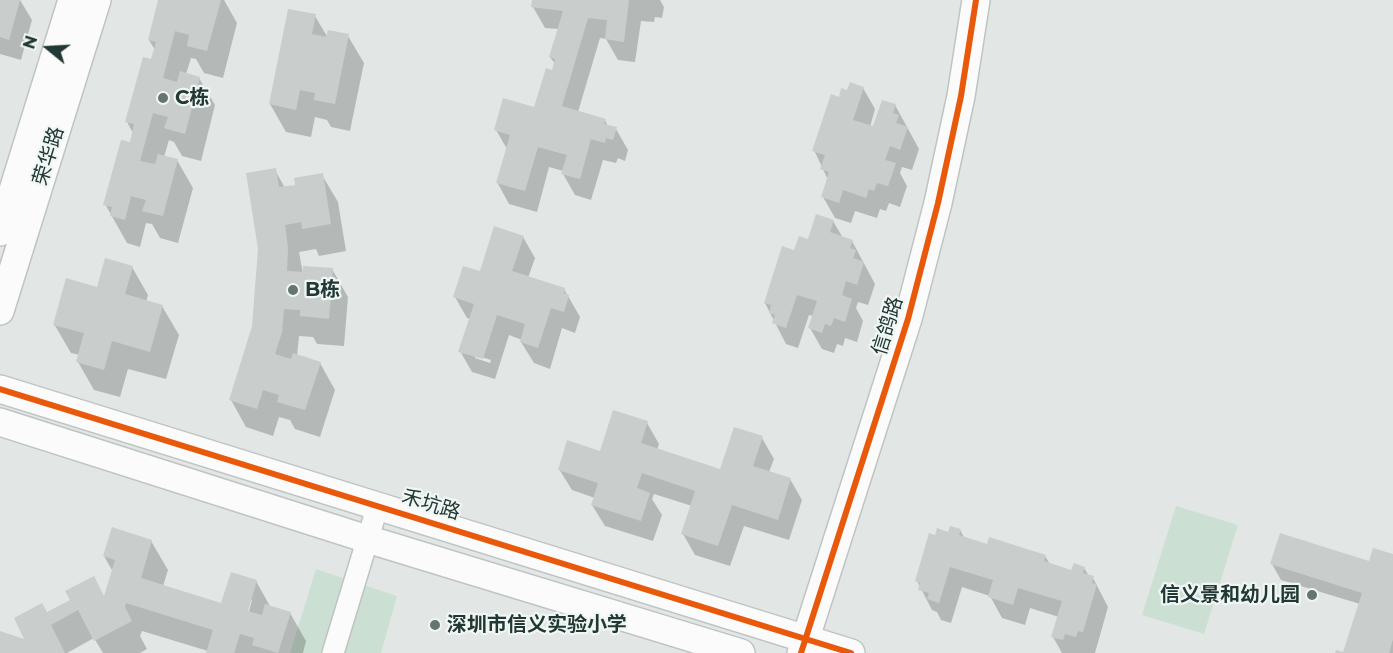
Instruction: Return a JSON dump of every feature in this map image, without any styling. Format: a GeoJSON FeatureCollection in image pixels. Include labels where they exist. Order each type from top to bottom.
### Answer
{"type":"FeatureCollection","features":[{"type":"Feature","properties":{"kind":"street","name":"荣华路"},"geometry":{"type":"LineString","coordinates":[[0,232],[72,0]]}},
{"type":"Feature","properties":{"kind":"street","name":"荣华路"},"geometry":{"type":"LineString","coordinates":[[0,311],[97,0]]}},
{"type":"Feature","properties":{"kind":"street","name":"信鸽路"},"geometry":{"type":"LineString","coordinates":[[803,646],[910,309],[950,149],[976,0]]}},
{"type":"Feature","properties":{"kind":"street","name":"禾坑路"},"geometry":{"type":"LineString","coordinates":[[0,389],[378,506],[803,646],[851,653]]}},
{"type":"Feature","properties":{"kind":"street"},"geometry":{"type":"LineString","coordinates":[[0,422],[368,539],[741,653]]}},
{"type":"Feature","properties":{"kind":"street"},"geometry":{"type":"LineString","coordinates":[[333,653],[378,506]]}},
{"type":"Feature","properties":{"kind":"green space"},"geometry":{"type":"Polygon","coordinates":[[[1176,506],[1238,525],[1204,634],[1142,615],[1176,506]]]}},
{"type":"Feature","properties":{"kind":"green space"},"geometry":{"type":"Polygon","coordinates":[[[316,569],[397,596],[381,653],[290,653],[316,569]]]}},
{"type":"Feature","properties":{"kind":"building"},"geometry":{"type":"Polygon","coordinates":[[[0,0],[20,0],[9,40],[0,37],[0,0]]]}},
{"type":"Feature","properties":{"kind":"building","name":"C栋"},"geometry":{"type":"Polygon","coordinates":[[[158,0],[221,0],[207,51],[187,46],[189,35],[175,31],[163,78],[177,82],[180,71],[200,77],[185,134],[164,128],[168,117],[153,113],[140,161],[155,164],[158,154],[178,159],[163,216],[142,211],[146,200],[131,196],[125,220],[110,216],[112,207],[103,205],[121,140],[130,142],[134,124],[125,122],[143,57],[151,59],[156,42],[148,40],[158,0]]]}},
{"type":"Feature","properties":{"kind":"building"},"geometry":{"type":"Polygon","coordinates":[[[532,0],[629,0],[624,42],[605,39],[607,20],[588,18],[562,106],[606,119],[604,124],[617,127],[613,140],[606,138],[605,143],[591,139],[580,179],[561,174],[567,155],[538,147],[525,191],[496,183],[510,135],[494,130],[503,98],[534,107],[546,68],[552,70],[555,59],[549,57],[563,11],[531,7],[532,0]]]}},
{"type":"Feature","properties":{"kind":"building"},"geometry":{"type":"Polygon","coordinates":[[[288,9],[316,14],[312,34],[326,37],[328,30],[349,34],[335,104],[314,100],[315,93],[300,90],[296,110],[269,104],[288,9]]]}},
{"type":"Feature","properties":{"kind":"building"},"geometry":{"type":"Polygon","coordinates":[[[850,82],[864,87],[853,120],[873,126],[882,100],[896,104],[893,113],[899,115],[896,123],[908,127],[900,150],[890,146],[885,160],[896,163],[888,186],[877,183],[874,191],[869,189],[866,198],[843,190],[839,203],[821,197],[829,172],[820,169],[825,155],[812,151],[831,94],[839,97],[841,88],[847,90],[850,82]]]}},
{"type":"Feature","properties":{"kind":"building","name":"B栋"},"geometry":{"type":"Polygon","coordinates":[[[276,168],[279,187],[295,185],[294,178],[323,173],[331,224],[302,229],[301,222],[285,225],[288,248],[287,271],[303,272],[303,266],[333,268],[329,319],[300,316],[300,310],[284,309],[282,332],[275,354],[291,359],[293,353],[321,362],[305,410],[277,402],[279,395],[263,390],[257,409],[229,400],[252,326],[258,249],[246,173],[276,168]]]}},
{"type":"Feature","properties":{"kind":"building"},"geometry":{"type":"Polygon","coordinates":[[[816,214],[834,220],[830,232],[853,240],[850,248],[856,250],[853,258],[864,262],[857,285],[846,281],[842,295],[852,299],[845,322],[834,318],[831,326],[825,324],[822,333],[808,328],[817,301],[797,295],[786,328],[772,323],[775,315],[769,313],[771,305],[764,303],[782,246],[794,250],[799,236],[808,239],[816,214]]]}},
{"type":"Feature","properties":{"kind":"building"},"geometry":{"type":"Polygon","coordinates":[[[494,226],[524,236],[512,271],[565,288],[564,293],[569,295],[564,312],[551,308],[538,348],[520,342],[525,324],[497,315],[483,359],[458,352],[474,304],[453,297],[463,266],[480,271],[494,226]]]}},
{"type":"Feature","properties":{"kind":"building"},"geometry":{"type":"Polygon","coordinates":[[[105,258],[133,266],[125,294],[163,305],[150,352],[112,341],[104,370],[76,362],[84,333],[53,325],[66,278],[97,287],[105,258]]]}},
{"type":"Feature","properties":{"kind":"building"},"geometry":{"type":"Polygon","coordinates":[[[613,410],[648,421],[641,443],[720,469],[734,427],[763,436],[753,466],[791,478],[778,520],[732,505],[718,546],[681,534],[695,491],[642,473],[637,488],[650,493],[641,521],[591,505],[598,483],[558,470],[567,440],[600,451],[613,410]]]}},
{"type":"Feature","properties":{"kind":"building"},"geometry":{"type":"Polygon","coordinates":[[[950,526],[961,529],[959,535],[987,544],[989,537],[1046,555],[1044,561],[1071,570],[1074,563],[1085,567],[1083,573],[1094,576],[1092,583],[1097,584],[1083,632],[1078,631],[1076,637],[1065,634],[1063,640],[1051,637],[1062,601],[1018,588],[1013,605],[988,597],[993,580],[950,567],[939,603],[927,599],[929,593],[918,590],[920,583],[915,581],[929,533],[935,535],[937,528],[948,532],[950,526]]]}},
{"type":"Feature","properties":{"kind":"building"},"geometry":{"type":"Polygon","coordinates":[[[112,527],[152,540],[141,578],[221,603],[231,572],[257,580],[248,611],[262,615],[265,604],[291,612],[278,653],[252,645],[254,638],[240,634],[234,653],[206,653],[213,630],[126,603],[125,607],[132,621],[94,641],[78,610],[51,625],[65,653],[0,653],[0,631],[24,639],[14,618],[42,603],[47,612],[70,600],[65,591],[94,576],[104,596],[115,560],[103,556],[112,527]]]}},
{"type":"Feature","properties":{"kind":"building"},"geometry":{"type":"Polygon","coordinates":[[[1280,533],[1369,561],[1373,548],[1393,554],[1393,639],[1389,653],[1335,653],[1336,650],[1343,652],[1362,593],[1270,564],[1280,533]]]}},
{"type":"Feature","properties":{"kind":"cycle path"},"geometry":{"type":"LineString","coordinates":[[801,653],[908,319],[938,203],[961,96],[976,0]]}},
{"type":"Feature","properties":{"kind":"cycle path"},"geometry":{"type":"LineString","coordinates":[[0,389],[851,653]]}},
{"type":"Feature","properties":{"kind":"place","name":"C栋"},"geometry":{"type":"Point","coordinates":[163,98]}},
{"type":"Feature","properties":{"kind":"place","name":"B栋"},"geometry":{"type":"Point","coordinates":[293,290]}},
{"type":"Feature","properties":{"kind":"place","name":"信义景和幼儿园"},"geometry":{"type":"Point","coordinates":[1312,595]}},
{"type":"Feature","properties":{"kind":"place","name":"深圳市信义实验小学"},"geometry":{"type":"Point","coordinates":[435,625]}}]}
